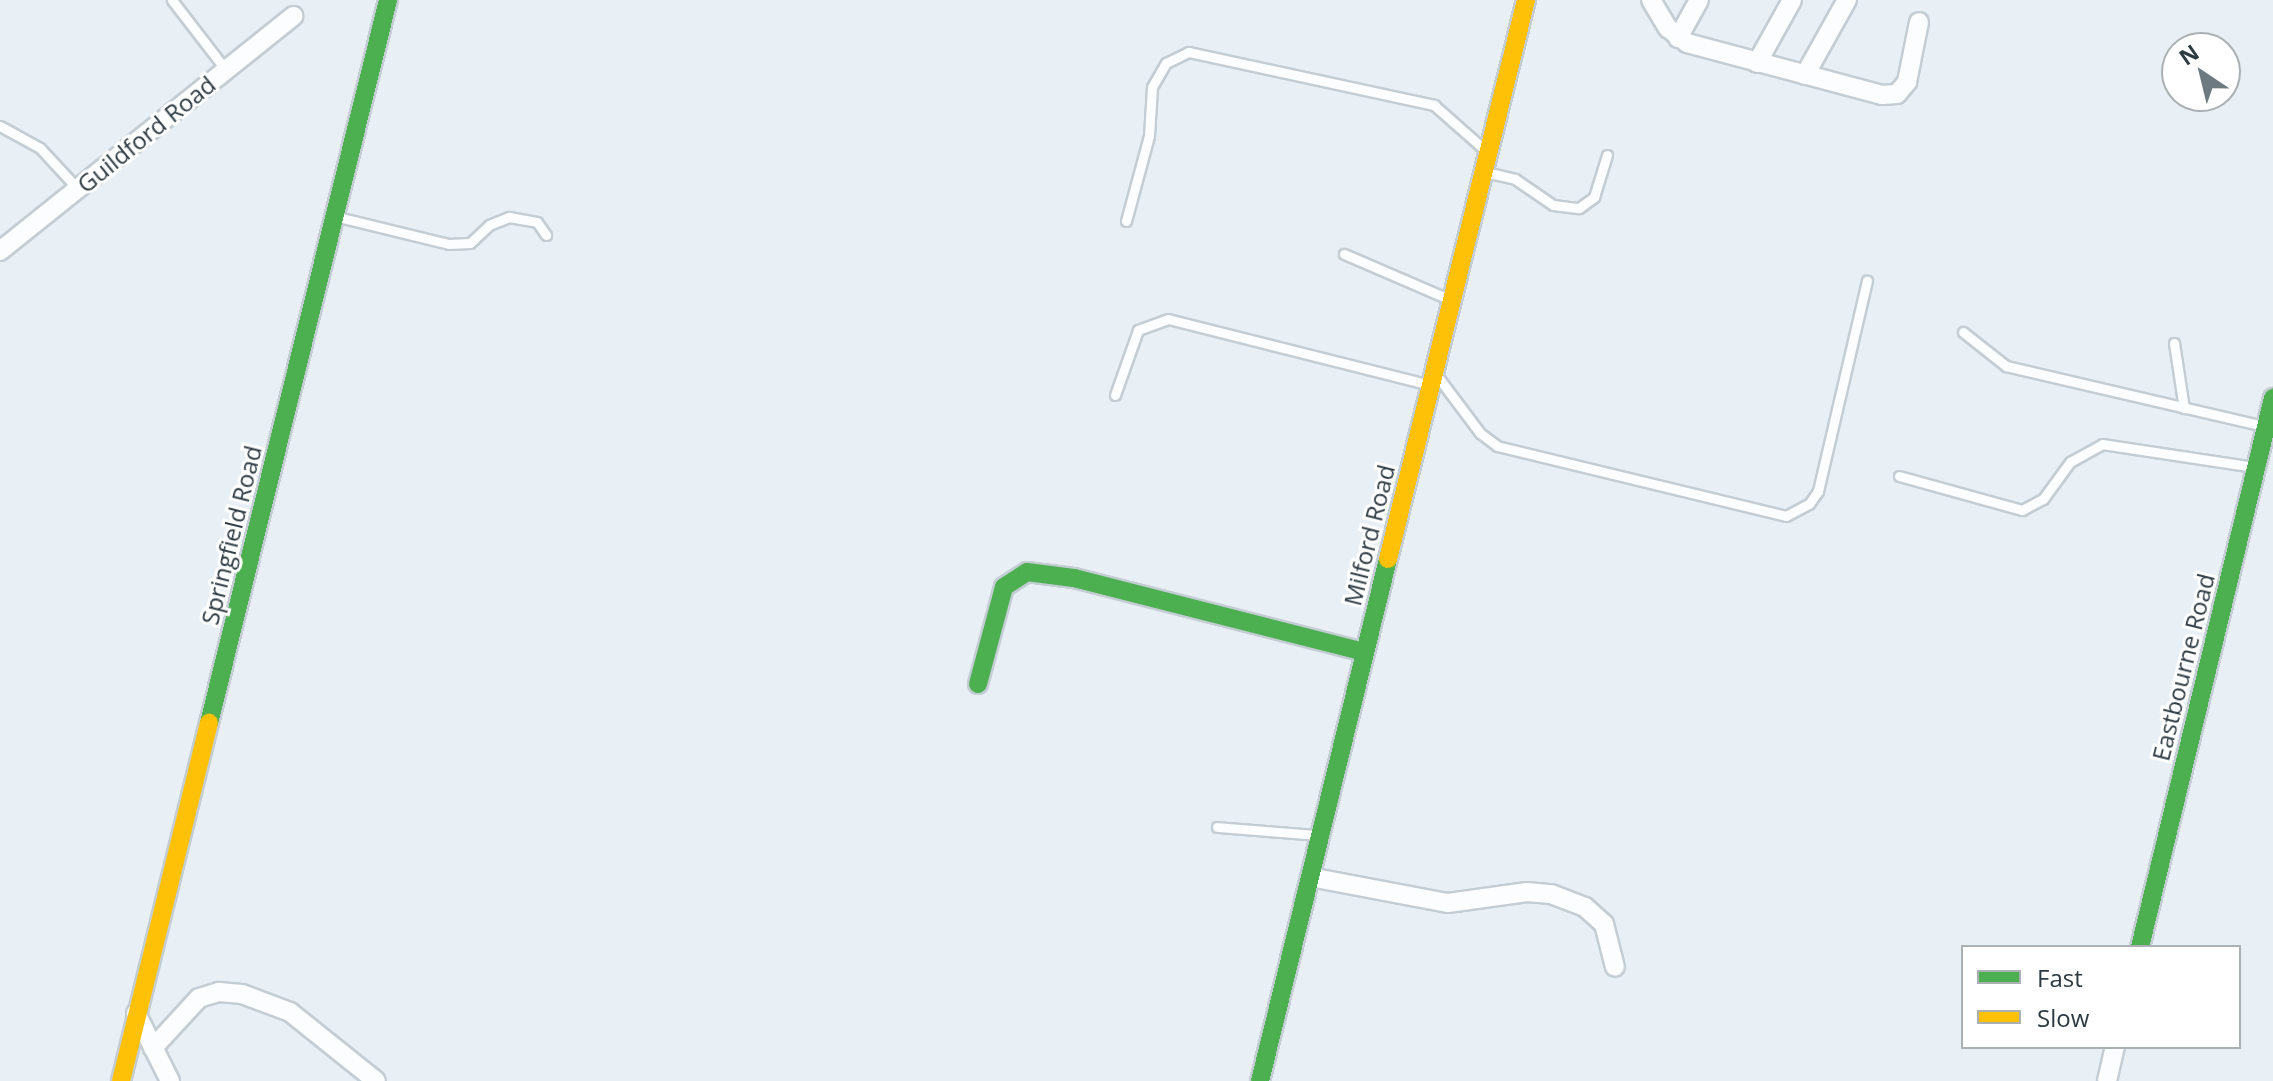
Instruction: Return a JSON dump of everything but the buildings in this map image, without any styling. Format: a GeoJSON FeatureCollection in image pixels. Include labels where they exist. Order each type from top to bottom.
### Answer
{"type":"FeatureCollection","features":[{"type":"Feature","properties":{"kind":"street","name":"Springfield Road"},"geometry":{"type":"LineString","coordinates":[[121,1081],[388,0]]}},
{"type":"Feature","properties":{"kind":"street","name":"Milford Road"},"geometry":{"type":"LineString","coordinates":[[1260,1081],[1526,0]]}},
{"type":"Feature","properties":{"kind":"street"},"geometry":{"type":"LineString","coordinates":[[1651,0],[1678,38],[1757,63],[1882,95],[1897,94],[1907,82],[1919,22]]}},
{"type":"Feature","properties":{"kind":"street"},"geometry":{"type":"LineString","coordinates":[[1678,38],[1699,0]]}},
{"type":"Feature","properties":{"kind":"street"},"geometry":{"type":"LineString","coordinates":[[1757,63],[1792,0]]}},
{"type":"Feature","properties":{"kind":"street"},"geometry":{"type":"LineString","coordinates":[[1805,75],[1847,0]]}},
{"type":"Feature","properties":{"kind":"street","name":"Guildford Road"},"geometry":{"type":"LineString","coordinates":[[0,251],[293,16]]}},
{"type":"Feature","properties":{"kind":"street","name":"Eastbourne Road"},"geometry":{"type":"LineString","coordinates":[[2140,945],[2273,398]]}},
{"type":"Feature","properties":{"kind":"street"},"geometry":{"type":"LineString","coordinates":[[978,684],[1004,587],[1027,572],[1074,578],[1365,652]]}},
{"type":"Feature","properties":{"kind":"street"},"geometry":{"type":"LineString","coordinates":[[1310,877],[1448,903],[1527,892],[1551,894],[1585,907],[1604,924],[1615,967]]}},
{"type":"Feature","properties":{"kind":"street"},"geometry":{"type":"LineString","coordinates":[[153,1048],[199,998],[219,992],[242,994],[290,1012],[376,1081]]}},
{"type":"Feature","properties":{"kind":"street"},"geometry":{"type":"LineString","coordinates":[[136,1013],[170,1081]]}},
{"type":"Feature","properties":{"kind":"street"},"geometry":{"type":"LineString","coordinates":[[2107,1081],[2115,1049]]}},
{"type":"Feature","properties":{"kind":"lane"},"geometry":{"type":"LineString","coordinates":[[172,0],[226,70]]}},
{"type":"Feature","properties":{"kind":"lane"},"geometry":{"type":"LineString","coordinates":[[1126,221],[1149,136],[1152,87],[1166,63],[1189,52],[1434,105],[1488,164],[1553,205],[1579,208],[1594,197],[1607,155]]}},
{"type":"Feature","properties":{"kind":"lane"},"geometry":{"type":"LineString","coordinates":[[0,126],[40,148],[78,189]]}},
{"type":"Feature","properties":{"kind":"lane"},"geometry":{"type":"LineString","coordinates":[[335,216],[449,244],[470,243],[489,225],[509,217],[537,222],[546,235]]}},
{"type":"Feature","properties":{"kind":"lane"},"geometry":{"type":"LineString","coordinates":[[1344,254],[1452,301]]}},
{"type":"Feature","properties":{"kind":"lane"},"geometry":{"type":"LineString","coordinates":[[1115,395],[1138,330],[1168,319],[1432,378],[1480,433],[1497,446],[1786,516],[1803,509],[1818,491],[1867,281]]}},
{"type":"Feature","properties":{"kind":"lane"},"geometry":{"type":"LineString","coordinates":[[1963,332],[2006,366],[2266,427]]}},
{"type":"Feature","properties":{"kind":"lane"},"geometry":{"type":"LineString","coordinates":[[2174,343],[2184,408]]}},
{"type":"Feature","properties":{"kind":"lane"},"geometry":{"type":"LineString","coordinates":[[1899,476],[2022,510],[2043,499],[2070,462],[2102,444],[2255,467]]}},
{"type":"Feature","properties":{"kind":"lane"},"geometry":{"type":"LineString","coordinates":[[1217,827],[1321,835]]}},
{"type":"Feature","properties":{"kind":"traffic: fast"},"geometry":{"type":"LineString","coordinates":[[209,723],[388,0]]}},
{"type":"Feature","properties":{"kind":"traffic: fast"},"geometry":{"type":"LineString","coordinates":[[2140,945],[2273,398]]}},
{"type":"Feature","properties":{"kind":"traffic: fast"},"geometry":{"type":"LineString","coordinates":[[1260,1081],[1388,559]]}},
{"type":"Feature","properties":{"kind":"traffic: fast"},"geometry":{"type":"LineString","coordinates":[[978,684],[1004,587],[1027,572],[1074,578],[1365,652]]}},
{"type":"Feature","properties":{"kind":"traffic: slow"},"geometry":{"type":"LineString","coordinates":[[1388,559],[1526,0]]}},
{"type":"Feature","properties":{"kind":"traffic: slow"},"geometry":{"type":"LineString","coordinates":[[121,1081],[209,723]]}}]}
